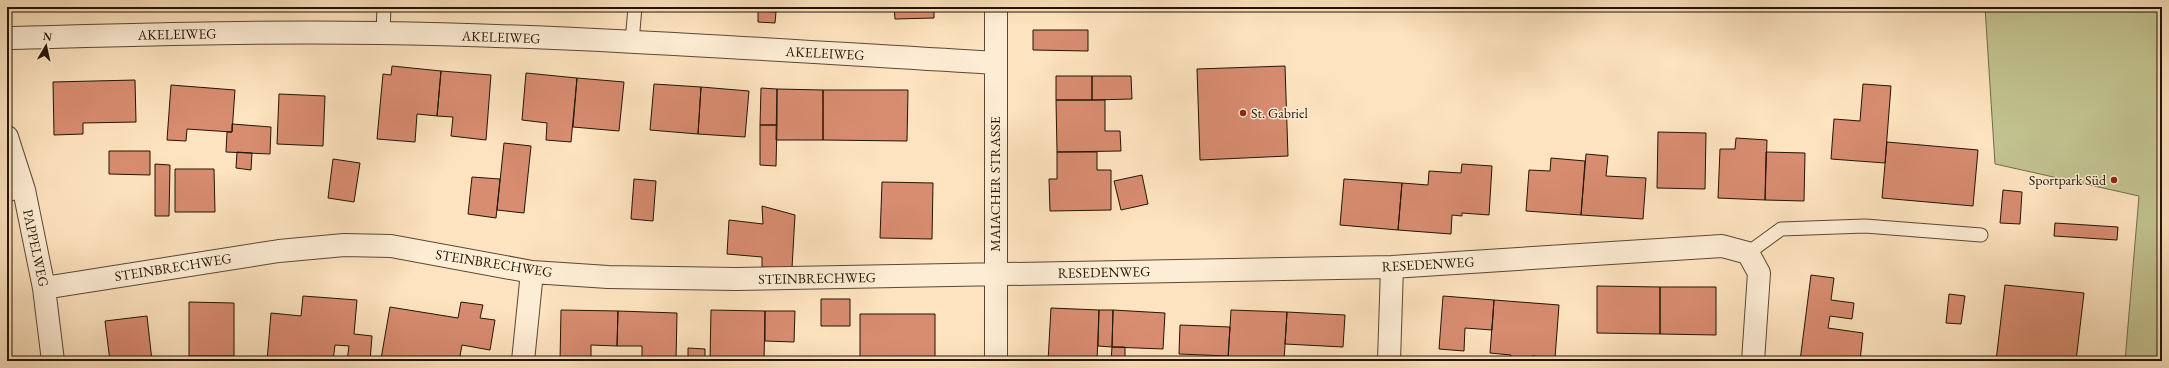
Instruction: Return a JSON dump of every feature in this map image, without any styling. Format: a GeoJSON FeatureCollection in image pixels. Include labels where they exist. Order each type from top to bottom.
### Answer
{"type":"FeatureCollection","features":[{"type":"Feature","properties":{"kind":"street","name":"MAIACHER STRASSE"},"geometry":{"type":"LineString","coordinates":[[996,7],[996,361]]}},
{"type":"Feature","properties":{"kind":"street","name":"AKELEIWEG"},"geometry":{"type":"LineString","coordinates":[[7,38],[284,32],[383,33],[632,42],[995,63]]}},
{"type":"Feature","properties":{"kind":"street","name":"PAPPELWEG"},"geometry":{"type":"LineString","coordinates":[[7,137],[15,193],[44,288],[53,361]]}},
{"type":"Feature","properties":{"kind":"street","name":"STEINBRECHWEG"},"geometry":{"type":"LineString","coordinates":[[44,288],[279,250],[344,245],[391,246],[532,272],[608,277],[736,279],[996,274]]}},
{"type":"Feature","properties":{"kind":"street","name":"RESEDENWEG"},"geometry":{"type":"LineString","coordinates":[[996,274],[1392,267],[1722,246],[1748,253]]}},
{"type":"Feature","properties":{"kind":"street"},"geometry":{"type":"LineString","coordinates":[[1748,253],[1759,273],[1753,361]]}},
{"type":"Feature","properties":{"kind":"street"},"geometry":{"type":"LineString","coordinates":[[1388,361],[1392,267]]}},
{"type":"Feature","properties":{"kind":"street"},"geometry":{"type":"LineString","coordinates":[[523,361],[532,272]]}},
{"type":"Feature","properties":{"kind":"lane"},"geometry":{"type":"LineString","coordinates":[[383,33],[384,7]]}},
{"type":"Feature","properties":{"kind":"lane"},"geometry":{"type":"LineString","coordinates":[[632,42],[635,7]]}},
{"type":"Feature","properties":{"kind":"lane"},"geometry":{"type":"LineString","coordinates":[[1748,253],[1781,229],[1865,226],[1981,235]]}},
{"type":"Feature","properties":{"kind":"green space","name":"Sportpark Süd"},"geometry":{"type":"Polygon","coordinates":[[[1985,7],[2162,7],[2162,361],[2125,361],[2139,196],[1995,164],[1985,7]]]}},
{"type":"Feature","properties":{"kind":"building"},"geometry":{"type":"Polygon","coordinates":[[[215,7],[243,7],[243,10],[215,9],[215,7]]]}},
{"type":"Feature","properties":{"kind":"building"},"geometry":{"type":"Polygon","coordinates":[[[894,7],[934,7],[934,18],[895,19],[894,7]]]}},
{"type":"Feature","properties":{"kind":"building"},"geometry":{"type":"Polygon","coordinates":[[[758,11],[776,12],[775,23],[758,22],[758,11]]]}},
{"type":"Feature","properties":{"kind":"building"},"geometry":{"type":"Polygon","coordinates":[[[1033,30],[1088,30],[1088,51],[1033,50],[1033,30]]]}},
{"type":"Feature","properties":{"kind":"building"},"geometry":{"type":"Polygon","coordinates":[[[392,66],[441,71],[437,116],[417,114],[415,142],[377,139],[383,74],[391,75],[392,66]]]}},
{"type":"Feature","properties":{"kind":"building","name":"St. Gabriel"},"geometry":{"type":"Polygon","coordinates":[[[1285,66],[1288,156],[1200,160],[1197,69],[1285,66]]]}},
{"type":"Feature","properties":{"kind":"building"},"geometry":{"type":"Polygon","coordinates":[[[441,71],[491,75],[486,140],[451,136],[453,117],[437,116],[441,71]]]}},
{"type":"Feature","properties":{"kind":"building"},"geometry":{"type":"Polygon","coordinates":[[[526,73],[577,78],[571,142],[546,140],[547,123],[522,120],[526,73]]]}},
{"type":"Feature","properties":{"kind":"building"},"geometry":{"type":"Polygon","coordinates":[[[1056,76],[1092,76],[1092,100],[1056,100],[1056,76]]]}},
{"type":"Feature","properties":{"kind":"building"},"geometry":{"type":"Polygon","coordinates":[[[1092,76],[1131,76],[1132,99],[1092,100],[1092,76]]]}},
{"type":"Feature","properties":{"kind":"building"},"geometry":{"type":"Polygon","coordinates":[[[577,78],[624,82],[619,131],[573,127],[577,78]]]}},
{"type":"Feature","properties":{"kind":"building"},"geometry":{"type":"Polygon","coordinates":[[[135,80],[136,122],[83,123],[83,134],[54,135],[53,82],[135,80]]]}},
{"type":"Feature","properties":{"kind":"building"},"geometry":{"type":"Polygon","coordinates":[[[654,84],[701,87],[698,134],[650,130],[654,84]]]}},
{"type":"Feature","properties":{"kind":"building"},"geometry":{"type":"Polygon","coordinates":[[[1863,84],[1891,86],[1885,163],[1831,159],[1834,119],[1860,121],[1863,84]]]}},
{"type":"Feature","properties":{"kind":"building"},"geometry":{"type":"Polygon","coordinates":[[[171,85],[235,90],[232,132],[187,129],[186,141],[167,140],[171,85]]]}},
{"type":"Feature","properties":{"kind":"building"},"geometry":{"type":"Polygon","coordinates":[[[701,87],[749,91],[745,137],[698,134],[701,87]]]}},
{"type":"Feature","properties":{"kind":"building"},"geometry":{"type":"Polygon","coordinates":[[[761,88],[777,89],[777,125],[760,125],[761,88]]]}},
{"type":"Feature","properties":{"kind":"building"},"geometry":{"type":"Polygon","coordinates":[[[777,89],[823,90],[823,140],[776,140],[777,89]]]}},
{"type":"Feature","properties":{"kind":"building"},"geometry":{"type":"Polygon","coordinates":[[[823,90],[908,90],[907,141],[823,140],[823,90]]]}},
{"type":"Feature","properties":{"kind":"building"},"geometry":{"type":"Polygon","coordinates":[[[279,94],[325,96],[323,146],[277,144],[279,94]]]}},
{"type":"Feature","properties":{"kind":"building"},"geometry":{"type":"Polygon","coordinates":[[[1056,100],[1105,100],[1105,131],[1120,131],[1121,151],[1057,152],[1056,100]]]}},
{"type":"Feature","properties":{"kind":"building"},"geometry":{"type":"Polygon","coordinates":[[[232,124],[271,127],[270,154],[226,152],[227,132],[232,132],[232,124]]]}},
{"type":"Feature","properties":{"kind":"building"},"geometry":{"type":"Polygon","coordinates":[[[760,125],[777,125],[776,166],[760,165],[760,125]]]}},
{"type":"Feature","properties":{"kind":"building"},"geometry":{"type":"Polygon","coordinates":[[[1658,132],[1706,133],[1705,189],[1657,188],[1658,132]]]}},
{"type":"Feature","properties":{"kind":"building"},"geometry":{"type":"Polygon","coordinates":[[[1736,138],[1767,140],[1765,200],[1718,198],[1720,149],[1735,149],[1736,138]]]}},
{"type":"Feature","properties":{"kind":"building"},"geometry":{"type":"Polygon","coordinates":[[[1887,142],[1978,150],[1973,206],[1882,198],[1887,142]]]}},
{"type":"Feature","properties":{"kind":"building"},"geometry":{"type":"Polygon","coordinates":[[[504,143],[531,146],[524,213],[497,210],[504,143]]]}},
{"type":"Feature","properties":{"kind":"building"},"geometry":{"type":"Polygon","coordinates":[[[109,151],[150,151],[150,175],[109,174],[109,151]]]}},
{"type":"Feature","properties":{"kind":"building"},"geometry":{"type":"Polygon","coordinates":[[[237,152],[252,153],[251,170],[236,168],[237,152]]]}},
{"type":"Feature","properties":{"kind":"building"},"geometry":{"type":"Polygon","coordinates":[[[1057,152],[1097,152],[1097,170],[1111,170],[1111,210],[1050,211],[1049,179],[1057,179],[1057,152]]]}},
{"type":"Feature","properties":{"kind":"building"},"geometry":{"type":"Polygon","coordinates":[[[1766,152],[1805,153],[1804,201],[1765,200],[1766,152]]]}},
{"type":"Feature","properties":{"kind":"building"},"geometry":{"type":"Polygon","coordinates":[[[1586,154],[1608,156],[1606,176],[1646,178],[1643,219],[1581,215],[1586,154]]]}},
{"type":"Feature","properties":{"kind":"building"},"geometry":{"type":"Polygon","coordinates":[[[1551,158],[1585,161],[1581,215],[1526,211],[1529,170],[1550,171],[1551,158]]]}},
{"type":"Feature","properties":{"kind":"building"},"geometry":{"type":"Polygon","coordinates":[[[333,159],[360,163],[354,202],[328,198],[333,159]]]}},
{"type":"Feature","properties":{"kind":"building"},"geometry":{"type":"Polygon","coordinates":[[[155,164],[170,165],[169,216],[155,216],[155,164]]]}},
{"type":"Feature","properties":{"kind":"building"},"geometry":{"type":"Polygon","coordinates":[[[1462,164],[1492,166],[1489,215],[1462,213],[1462,216],[1452,215],[1451,234],[1398,230],[1402,183],[1428,185],[1429,171],[1461,173],[1462,164]]]}},
{"type":"Feature","properties":{"kind":"building"},"geometry":{"type":"Polygon","coordinates":[[[175,169],[214,169],[215,212],[175,212],[175,169]]]}},
{"type":"Feature","properties":{"kind":"building"},"geometry":{"type":"Polygon","coordinates":[[[1142,175],[1148,204],[1121,210],[1114,181],[1142,175]]]}},
{"type":"Feature","properties":{"kind":"building"},"geometry":{"type":"Polygon","coordinates":[[[472,177],[500,179],[496,218],[468,214],[472,177]]]}},
{"type":"Feature","properties":{"kind":"building"},"geometry":{"type":"Polygon","coordinates":[[[634,179],[656,181],[653,221],[631,219],[634,179]]]}},
{"type":"Feature","properties":{"kind":"building"},"geometry":{"type":"Polygon","coordinates":[[[1344,179],[1402,183],[1398,230],[1340,225],[1344,179]]]}},
{"type":"Feature","properties":{"kind":"building"},"geometry":{"type":"Polygon","coordinates":[[[882,182],[933,183],[932,239],[880,238],[882,182]]]}},
{"type":"Feature","properties":{"kind":"building"},"geometry":{"type":"Polygon","coordinates":[[[2003,190],[2022,192],[2020,224],[2000,223],[2003,190]]]}},
{"type":"Feature","properties":{"kind":"building"},"geometry":{"type":"Polygon","coordinates":[[[762,206],[795,215],[792,268],[762,267],[762,257],[727,254],[729,220],[763,224],[762,206]]]}},
{"type":"Feature","properties":{"kind":"building"},"geometry":{"type":"Polygon","coordinates":[[[2055,223],[2118,227],[2117,240],[2054,236],[2055,223]]]}},
{"type":"Feature","properties":{"kind":"building"},"geometry":{"type":"Polygon","coordinates":[[[1811,275],[1834,278],[1831,300],[1854,303],[1852,319],[1830,316],[1828,328],[1863,333],[1860,361],[1800,361],[1811,275]]]}},
{"type":"Feature","properties":{"kind":"building"},"geometry":{"type":"Polygon","coordinates":[[[2005,285],[2084,293],[2076,361],[1996,361],[2005,285]]]}},
{"type":"Feature","properties":{"kind":"building"},"geometry":{"type":"Polygon","coordinates":[[[1597,286],[1660,287],[1660,334],[1597,333],[1597,286]]]}},
{"type":"Feature","properties":{"kind":"building"},"geometry":{"type":"Polygon","coordinates":[[[1660,287],[1716,287],[1716,335],[1660,334],[1660,287]]]}},
{"type":"Feature","properties":{"kind":"building"},"geometry":{"type":"Polygon","coordinates":[[[1949,294],[1965,296],[1961,324],[1946,323],[1949,294]]]}},
{"type":"Feature","properties":{"kind":"building"},"geometry":{"type":"Polygon","coordinates":[[[303,296],[357,300],[354,334],[372,336],[370,361],[347,361],[349,346],[335,345],[333,361],[267,361],[271,313],[301,316],[303,296]]]}},
{"type":"Feature","properties":{"kind":"building"},"geometry":{"type":"Polygon","coordinates":[[[1443,296],[1494,300],[1492,330],[1465,328],[1464,351],[1439,349],[1443,296]]]}},
{"type":"Feature","properties":{"kind":"building"},"geometry":{"type":"Polygon","coordinates":[[[821,299],[850,299],[850,326],[821,326],[821,299]]]}},
{"type":"Feature","properties":{"kind":"building"},"geometry":{"type":"Polygon","coordinates":[[[1494,300],[1559,305],[1555,358],[1532,356],[1532,361],[1510,361],[1511,355],[1490,353],[1494,300]]]}},
{"type":"Feature","properties":{"kind":"building"},"geometry":{"type":"Polygon","coordinates":[[[189,302],[234,303],[234,356],[189,356],[189,302]]]}},
{"type":"Feature","properties":{"kind":"building"},"geometry":{"type":"Polygon","coordinates":[[[461,302],[483,305],[480,318],[495,320],[490,350],[462,345],[459,361],[438,357],[438,361],[393,361],[381,359],[390,307],[458,318],[461,302]]]}},
{"type":"Feature","properties":{"kind":"building"},"geometry":{"type":"Polygon","coordinates":[[[1051,308],[1099,310],[1097,361],[1048,361],[1051,308]]]}},
{"type":"Feature","properties":{"kind":"building"},"geometry":{"type":"Polygon","coordinates":[[[561,310],[618,311],[617,346],[591,345],[591,361],[560,361],[561,310]]]}},
{"type":"Feature","properties":{"kind":"building"},"geometry":{"type":"Polygon","coordinates":[[[711,310],[765,311],[764,361],[710,360],[711,310]]]}},
{"type":"Feature","properties":{"kind":"building"},"geometry":{"type":"Polygon","coordinates":[[[1099,310],[1113,310],[1112,347],[1098,346],[1099,310]]]}},
{"type":"Feature","properties":{"kind":"building"},"geometry":{"type":"Polygon","coordinates":[[[1113,310],[1165,313],[1163,349],[1112,347],[1113,310]]]}},
{"type":"Feature","properties":{"kind":"building"},"geometry":{"type":"Polygon","coordinates":[[[1231,310],[1287,312],[1284,361],[1228,361],[1231,310]]]}},
{"type":"Feature","properties":{"kind":"building"},"geometry":{"type":"Polygon","coordinates":[[[618,311],[677,313],[676,361],[642,361],[642,346],[617,346],[618,311]]]}},
{"type":"Feature","properties":{"kind":"building"},"geometry":{"type":"Polygon","coordinates":[[[765,311],[795,311],[794,342],[765,341],[765,311]]]}},
{"type":"Feature","properties":{"kind":"building"},"geometry":{"type":"Polygon","coordinates":[[[1287,312],[1345,315],[1343,347],[1285,344],[1287,312]]]}},
{"type":"Feature","properties":{"kind":"building"},"geometry":{"type":"Polygon","coordinates":[[[860,314],[935,314],[935,361],[860,361],[860,314]]]}},
{"type":"Feature","properties":{"kind":"building"},"geometry":{"type":"Polygon","coordinates":[[[147,316],[152,361],[110,361],[105,321],[147,316]]]}},
{"type":"Feature","properties":{"kind":"building"},"geometry":{"type":"Polygon","coordinates":[[[1180,325],[1230,327],[1228,356],[1179,354],[1180,325]]]}},
{"type":"Feature","properties":{"kind":"building"},"geometry":{"type":"Polygon","coordinates":[[[1112,347],[1125,347],[1125,361],[1111,361],[1112,347]]]}},
{"type":"Feature","properties":{"kind":"building"},"geometry":{"type":"Polygon","coordinates":[[[688,348],[705,349],[705,361],[688,361],[688,348]]]}},
{"type":"Feature","properties":{"kind":"place","name":"St. Gabriel"},"geometry":{"type":"Point","coordinates":[1243,113]}},
{"type":"Feature","properties":{"kind":"place","name":"Sportpark Süd"},"geometry":{"type":"Point","coordinates":[2114,180]}}]}
